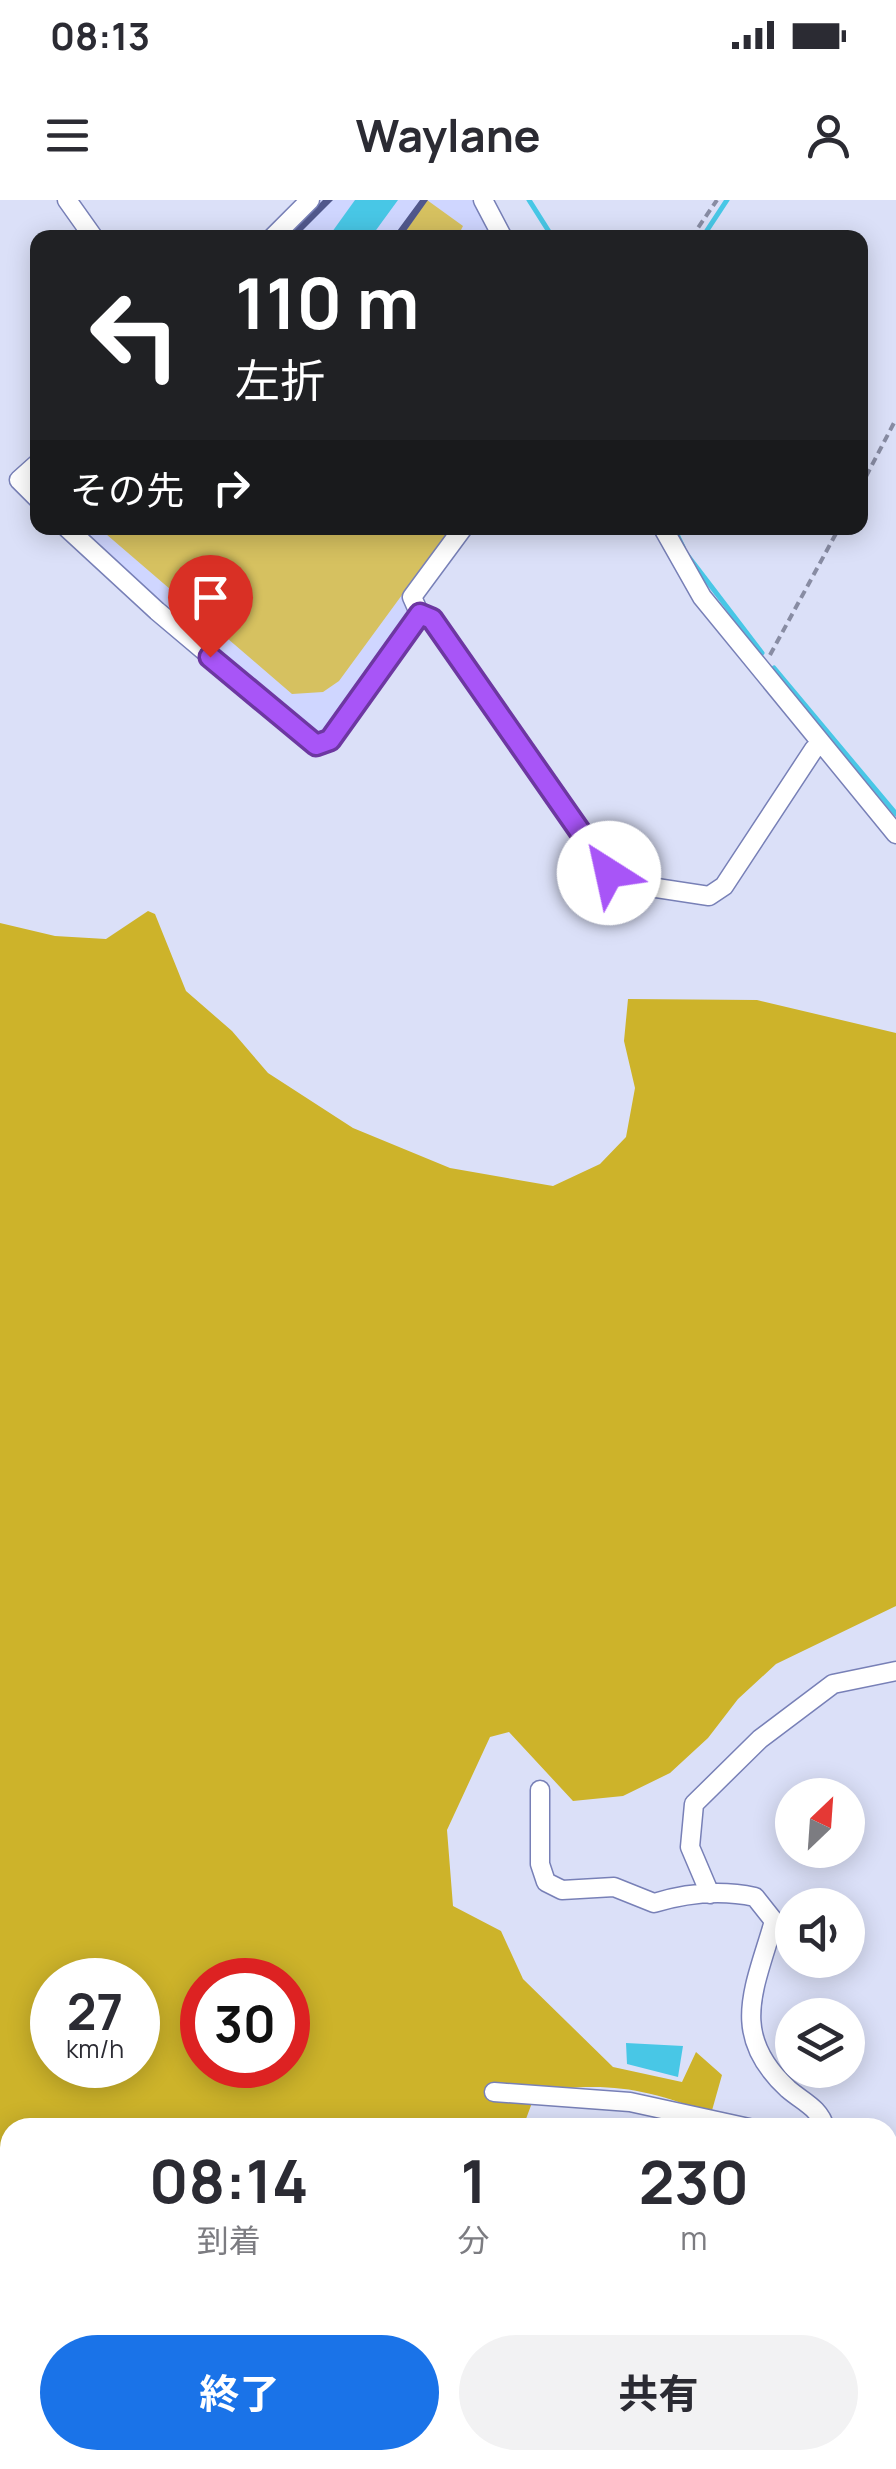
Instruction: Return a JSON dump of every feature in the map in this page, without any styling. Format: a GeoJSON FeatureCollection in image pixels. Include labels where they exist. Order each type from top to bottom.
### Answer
{"type":"FeatureCollection","features":[{"type":"Feature","properties":{"kind":"street"},"geometry":{"type":"LineString","coordinates":[[67,200],[88,230]]}},
{"type":"Feature","properties":{"kind":"street"},"geometry":{"type":"LineString","coordinates":[[280,230],[310,200]]}},
{"type":"Feature","properties":{"kind":"street"},"geometry":{"type":"LineString","coordinates":[[483,200],[499,230]]}},
{"type":"Feature","properties":{"kind":"street"},"geometry":{"type":"LineString","coordinates":[[30,470],[19,480],[30,491]]}},
{"type":"Feature","properties":{"kind":"street"},"geometry":{"type":"LineString","coordinates":[[75,535],[316,745],[330,740],[420,614]]}},
{"type":"Feature","properties":{"kind":"street"},"geometry":{"type":"LineString","coordinates":[[458,535],[412,597],[420,614],[432,619],[609,873],[709,896],[724,886],[821,744]]}},
{"type":"Feature","properties":{"kind":"street"},"geometry":{"type":"LineString","coordinates":[[667,535],[702,597],[896,834]]}},
{"type":"Feature","properties":{"kind":"street"},"geometry":{"type":"LineString","coordinates":[[710,1894],[690,1846],[694,1804],[760,1739],[833,1684],[896,1671]]}},
{"type":"Feature","properties":{"kind":"street"},"geometry":{"type":"LineString","coordinates":[[540,1790],[540,1864],[546,1882],[562,1890],[614,1887],[654,1904],[729,1891],[755,1896],[774,1921],[752,1999],[749,2029],[768,2067],[823,2118]]}},
{"type":"Feature","properties":{"kind":"street"},"geometry":{"type":"LineString","coordinates":[[494,2092],[630,2102],[703,2118]]}},
{"type":"Feature","properties":{"kind":"path"},"geometry":{"type":"LineString","coordinates":[[697,230],[718,200]]}},
{"type":"Feature","properties":{"kind":"path"},"geometry":{"type":"LineString","coordinates":[[868,473],[896,419]]}},
{"type":"Feature","properties":{"kind":"path"},"geometry":{"type":"LineString","coordinates":[[761,673],[835,535]]}},
{"type":"Feature","properties":{"kind":"shaded area"},"geometry":{"type":"Polygon","coordinates":[[[320,200],[472,200],[489,230],[291,230],[320,200]]]}},
{"type":"Feature","properties":{"kind":"shaded area"},"geometry":{"type":"Polygon","coordinates":[[[355,200],[398,200],[376,230],[333,230],[355,200]]]}},
{"type":"Feature","properties":{"kind":"shaded area"},"geometry":{"type":"Polygon","coordinates":[[[427,200],[463,226],[461,230],[406,230],[427,200]]]}},
{"type":"Feature","properties":{"kind":"shaded area"},"geometry":{"type":"Polygon","coordinates":[[[83,535],[452,535],[406,598],[408,627],[326,737],[318,738],[189,631],[83,535]]]}},
{"type":"Feature","properties":{"kind":"shaded area"},"geometry":{"type":"Polygon","coordinates":[[[107,535],[446,535],[339,681],[323,692],[292,694],[107,535]]]}},
{"type":"Feature","properties":{"kind":"shaded area"},"geometry":{"type":"Polygon","coordinates":[[[148,911],[155,914],[186,991],[232,1031],[268,1073],[353,1128],[450,1168],[553,1186],[600,1164],[626,1137],[635,1088],[624,1041],[628,999],[757,1000],[896,1033],[896,1606],[776,1664],[670,1773],[623,1796],[573,1801],[509,1732],[490,1737],[447,1830],[453,1906],[501,1931],[523,1979],[613,2067],[682,2082],[696,2052],[722,2075],[711,2114],[646,2093],[583,2087],[536,2092],[526,2118],[0,2118],[0,923],[55,936],[106,939],[148,911]]]}},
{"type":"Feature","properties":{"kind":"shaded area"},"geometry":{"type":"Polygon","coordinates":[[[626,2043],[683,2046],[678,2077],[627,2064],[626,2043]]]}},
{"type":"Feature","properties":{"kind":"building"},"geometry":{"type":"Polygon","coordinates":[[[323,200],[333,200],[303,230],[293,230],[323,200]]]}},
{"type":"Feature","properties":{"kind":"building"},"geometry":{"type":"Polygon","coordinates":[[[420,200],[428,200],[407,230],[398,230],[420,200]]]}},
{"type":"Feature","properties":{"kind":"waterway"},"geometry":{"type":"LineString","coordinates":[[529,200],[548,230]]}},
{"type":"Feature","properties":{"kind":"waterway"},"geometry":{"type":"LineString","coordinates":[[707,230],[727,200]]}},
{"type":"Feature","properties":{"kind":"waterway"},"geometry":{"type":"LineString","coordinates":[[677,535],[683,547]]}},
{"type":"Feature","properties":{"kind":"waterway"},"geometry":{"type":"LineString","coordinates":[[688,556],[762,653]]}},
{"type":"Feature","properties":{"kind":"waterway"},"geometry":{"type":"LineString","coordinates":[[774,668],[896,814]]}},
{"type":"Feature","properties":{"kind":"route"},"geometry":{"type":"LineString","coordinates":[[210,657],[316,745],[330,740],[412,631],[420,614],[432,619],[609,873]]}}]}
